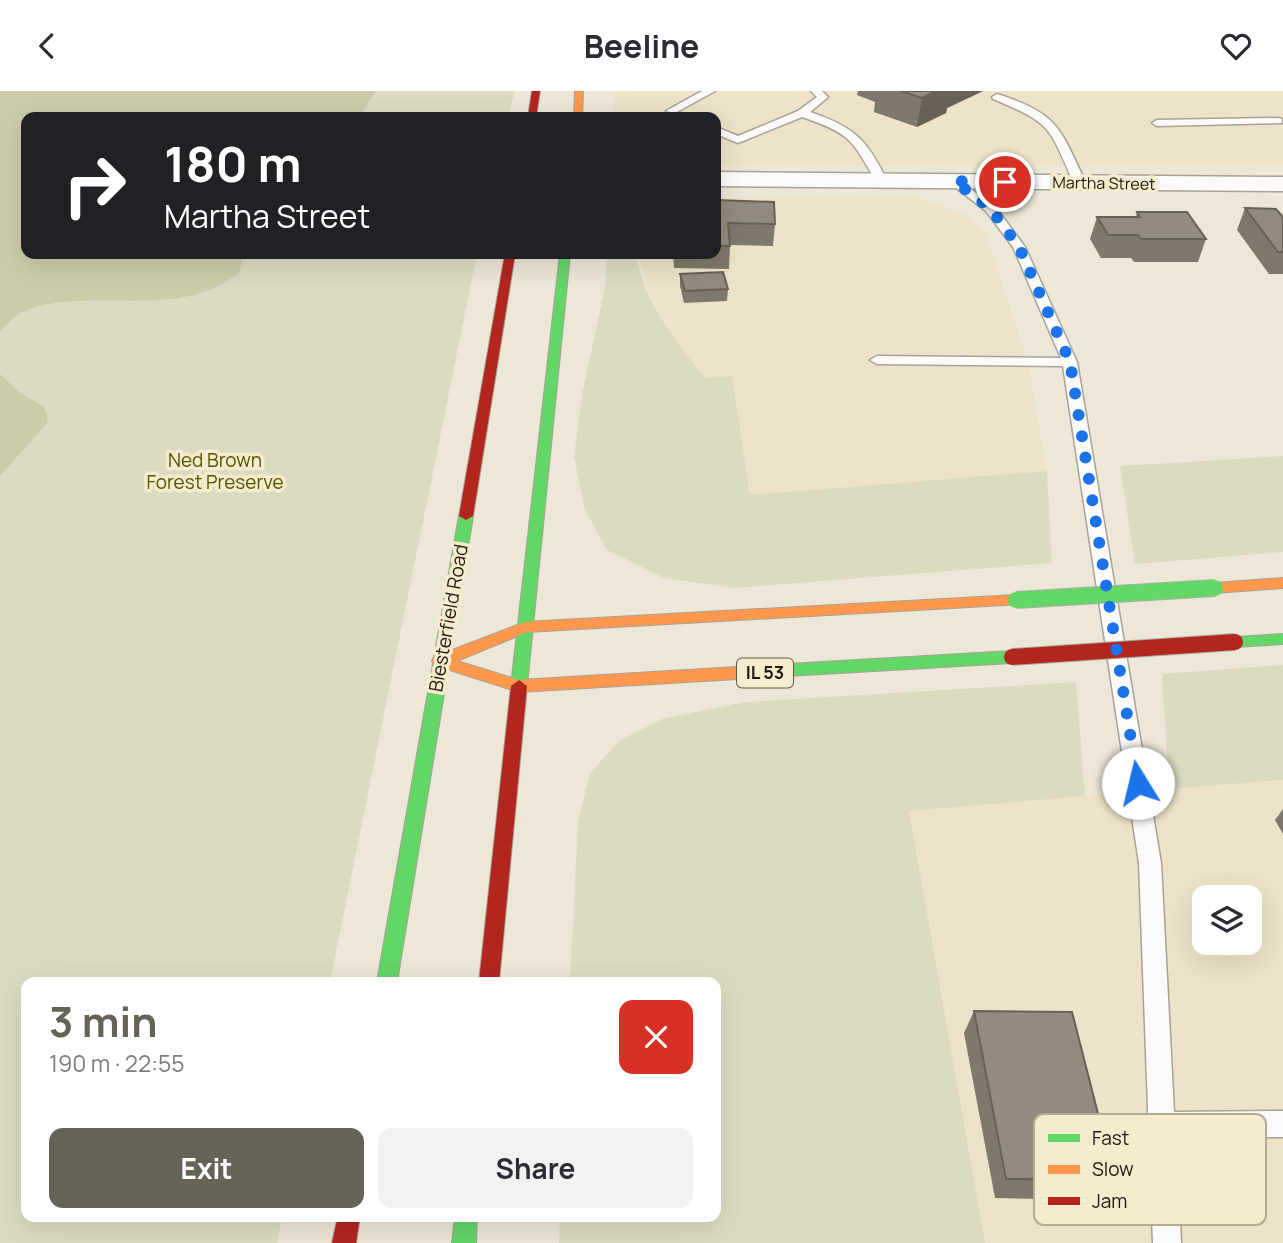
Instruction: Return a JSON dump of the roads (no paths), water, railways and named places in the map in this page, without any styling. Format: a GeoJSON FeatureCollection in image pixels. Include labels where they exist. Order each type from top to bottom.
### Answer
{"type":"FeatureCollection","features":[{"type":"Feature","properties":{"kind":"main road"},"geometry":{"type":"LineString","coordinates":[[533,112],[536,91]]}},
{"type":"Feature","properties":{"kind":"main road"},"geometry":{"type":"LineString","coordinates":[[578,112],[579,91]]}},
{"type":"Feature","properties":{"kind":"main road","name":"Biesterfield Road"},"geometry":{"type":"LineString","coordinates":[[388,977],[509,259]]}},
{"type":"Feature","properties":{"kind":"main road"},"geometry":{"type":"LineString","coordinates":[[490,977],[564,259]]}},
{"type":"Feature","properties":{"kind":"main road"},"geometry":{"type":"LineString","coordinates":[[440,661],[525,627],[1283,583]]}},
{"type":"Feature","properties":{"kind":"main road","name":"IL 53"},"geometry":{"type":"LineString","coordinates":[[440,661],[519,686],[1283,639]]}},
{"type":"Feature","properties":{"kind":"main road"},"geometry":{"type":"LineString","coordinates":[[344,1243],[348,1222]]}},
{"type":"Feature","properties":{"kind":"main road"},"geometry":{"type":"LineString","coordinates":[[464,1243],[466,1222]]}},
{"type":"Feature","properties":{"kind":"street","name":"Martha Street"},"geometry":{"type":"LineString","coordinates":[[721,179],[1283,184]]}},
{"type":"Feature","properties":{"kind":"lane"},"geometry":{"type":"LineString","coordinates":[[674,112],[671,111],[710,91]]}},
{"type":"Feature","properties":{"kind":"lane"},"geometry":{"type":"LineString","coordinates":[[721,132],[738,139],[802,113],[823,97],[816,91]]}},
{"type":"Feature","properties":{"kind":"lane"},"geometry":{"type":"LineString","coordinates":[[997,97],[1038,114],[1054,127],[1080,183]]}},
{"type":"Feature","properties":{"kind":"lane"},"geometry":{"type":"LineString","coordinates":[[802,113],[845,127],[866,148],[881,181]]}},
{"type":"Feature","properties":{"kind":"lane"},"geometry":{"type":"LineString","coordinates":[[1157,123],[1278,121]]}},
{"type":"Feature","properties":{"kind":"lane"},"geometry":{"type":"LineString","coordinates":[[954,181],[990,208],[1019,247],[1070,362],[1150,863],[1161,1114]]}},
{"type":"Feature","properties":{"kind":"lane"},"geometry":{"type":"LineString","coordinates":[[877,360],[1070,362]]}},
{"type":"Feature","properties":{"kind":"lane"},"geometry":{"type":"LineString","coordinates":[[1166,1225],[1167,1243]]}},
{"type":"Feature","properties":{"kind":"park label","name":"Ned Brown Forest Preserve"},"geometry":{"type":"Point","coordinates":[215,471]}}]}
